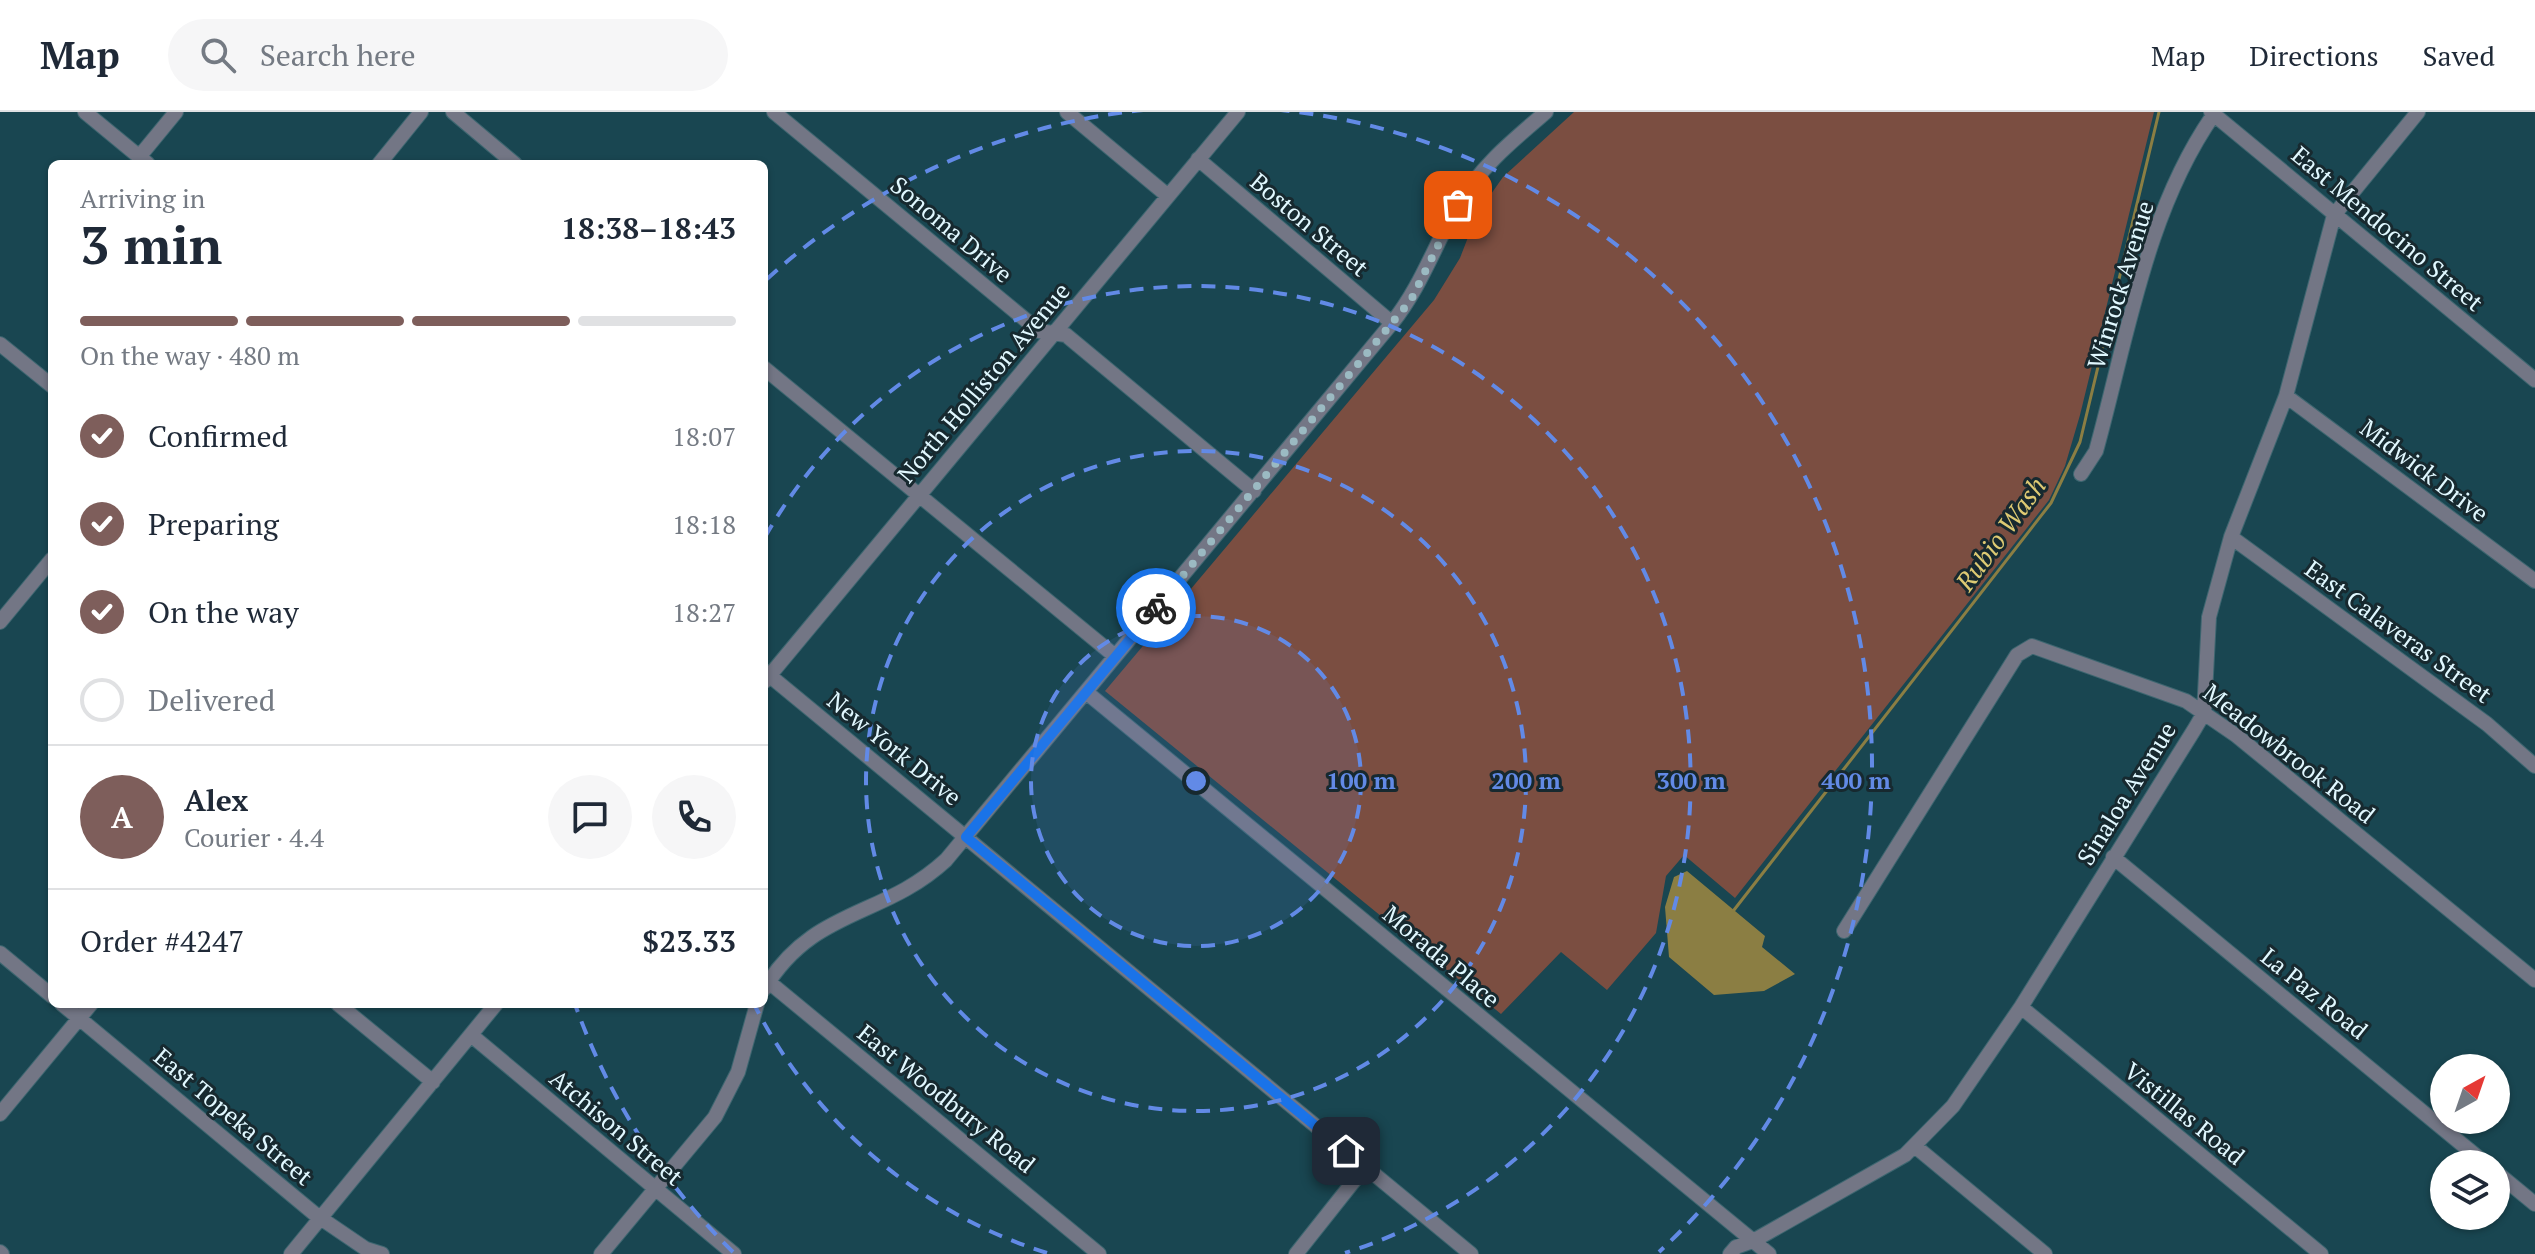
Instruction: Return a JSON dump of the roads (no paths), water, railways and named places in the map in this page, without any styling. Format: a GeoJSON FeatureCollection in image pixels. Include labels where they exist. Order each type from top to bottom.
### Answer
{"type":"FeatureCollection","features":[{"type":"Feature","properties":{"kind":"street"},"geometry":{"type":"LineString","coordinates":[[85,112],[144,160],[176,112]]}},
{"type":"Feature","properties":{"kind":"street"},"geometry":{"type":"LineString","coordinates":[[382,160],[421,112]]}},
{"type":"Feature","properties":{"kind":"street"},"geometry":{"type":"LineString","coordinates":[[453,112],[510,160]]}},
{"type":"Feature","properties":{"kind":"street","name":"Sonoma Drive"},"geometry":{"type":"LineString","coordinates":[[774,112],[1039,331],[1066,335],[1254,491]]}},
{"type":"Feature","properties":{"kind":"street"},"geometry":{"type":"LineString","coordinates":[[1067,112],[1168,196]]}},
{"type":"Feature","properties":{"kind":"street","name":"North Holliston Avenue"},"geometry":{"type":"LineString","coordinates":[[768,674],[1238,112]]}},
{"type":"Feature","properties":{"kind":"street"},"geometry":{"type":"LineString","coordinates":[[768,980],[799,945],[821,929],[909,890],[926,879],[966,837],[1392,323],[1423,278],[1445,228],[1469,187],[1499,152],[1546,112]]}},
{"type":"Feature","properties":{"kind":"street"},"geometry":{"type":"LineString","coordinates":[[2334,215],[2418,112]]}},
{"type":"Feature","properties":{"kind":"street","name":"East Mendocino Street"},"geometry":{"type":"LineString","coordinates":[[2213,113],[2535,380]]}},
{"type":"Feature","properties":{"kind":"street","name":"Winrock Avenue"},"geometry":{"type":"LineString","coordinates":[[2081,474],[2096,451],[2153,240],[2187,153],[2213,113]]}},
{"type":"Feature","properties":{"kind":"street","name":"Boston Street"},"geometry":{"type":"LineString","coordinates":[[1198,159],[1392,323]]}},
{"type":"Feature","properties":{"kind":"street","name":"Sinaloa Avenue"},"geometry":{"type":"LineString","coordinates":[[1730,1254],[1736,1247],[1753,1241],[1916,1147],[1975,1077],[2204,713],[2209,617],[2231,537],[2286,396],[2334,215]]}},
{"type":"Feature","properties":{"kind":"street"},"geometry":{"type":"LineString","coordinates":[[0,344],[48,383]]}},
{"type":"Feature","properties":{"kind":"street"},"geometry":{"type":"LineString","coordinates":[[768,371],[1115,656]]}},
{"type":"Feature","properties":{"kind":"street","name":"Midwick Drive"},"geometry":{"type":"LineString","coordinates":[[2286,396],[2535,581]]}},
{"type":"Feature","properties":{"kind":"street","name":"East Calaveras Street"},"geometry":{"type":"LineString","coordinates":[[2231,537],[2487,724],[2535,766]]}},
{"type":"Feature","properties":{"kind":"street"},"geometry":{"type":"LineString","coordinates":[[0,622],[48,564]]}},
{"type":"Feature","properties":{"kind":"street","name":"Meadowbrook Road"},"geometry":{"type":"LineString","coordinates":[[1844,931],[2025,648],[2032,646],[2186,701],[2237,736],[2535,980]]}},
{"type":"Feature","properties":{"kind":"street","name":"New York Drive"},"geometry":{"type":"LineString","coordinates":[[768,678],[1471,1254]]}},
{"type":"Feature","properties":{"kind":"street","name":"Morada Place"},"geometry":{"type":"LineString","coordinates":[[1086,692],[1769,1254]]}},
{"type":"Feature","properties":{"kind":"street","name":"La Paz Road"},"geometry":{"type":"LineString","coordinates":[[2113,857],[2469,1150]]}},
{"type":"Feature","properties":{"kind":"street"},"geometry":{"type":"LineString","coordinates":[[0,953],[48,993]]}},
{"type":"Feature","properties":{"kind":"street","name":"East Woodbury Road"},"geometry":{"type":"LineString","coordinates":[[768,985],[1099,1254]]}},
{"type":"Feature","properties":{"kind":"street","name":"Vistillas Road"},"geometry":{"type":"LineString","coordinates":[[2021,1007],[2321,1254]]}},
{"type":"Feature","properties":{"kind":"street","name":"East Topeka Street"},"geometry":{"type":"LineString","coordinates":[[67,1008],[321,1218],[366,1249],[382,1254]]}},
{"type":"Feature","properties":{"kind":"street"},"geometry":{"type":"LineString","coordinates":[[0,1114],[88,1008]]}},
{"type":"Feature","properties":{"kind":"street"},"geometry":{"type":"LineString","coordinates":[[343,1008],[433,1082]]}},
{"type":"Feature","properties":{"kind":"street"},"geometry":{"type":"LineString","coordinates":[[291,1254],[493,1008]]}},
{"type":"Feature","properties":{"kind":"street"},"geometry":{"type":"LineString","coordinates":[[601,1254],[715,1117],[729,1094],[756,1008]]}},
{"type":"Feature","properties":{"kind":"street","name":"Atchison Street"},"geometry":{"type":"LineString","coordinates":[[471,1035],[734,1254]]}},
{"type":"Feature","properties":{"kind":"street"},"geometry":{"type":"LineString","coordinates":[[1916,1147],[2045,1254]]}},
{"type":"Feature","properties":{"kind":"street"},"geometry":{"type":"LineString","coordinates":[[1296,1254],[1365,1167]]}},
{"type":"Feature","properties":{"kind":"street"},"geometry":{"type":"LineString","coordinates":[[2510,1183],[2535,1204]]}},
{"type":"Feature","properties":{"kind":"waterway","name":"Rubio Wash"},"geometry":{"type":"LineString","coordinates":[[1734,910],[2051,503],[2080,442],[2159,112]]}}]}
